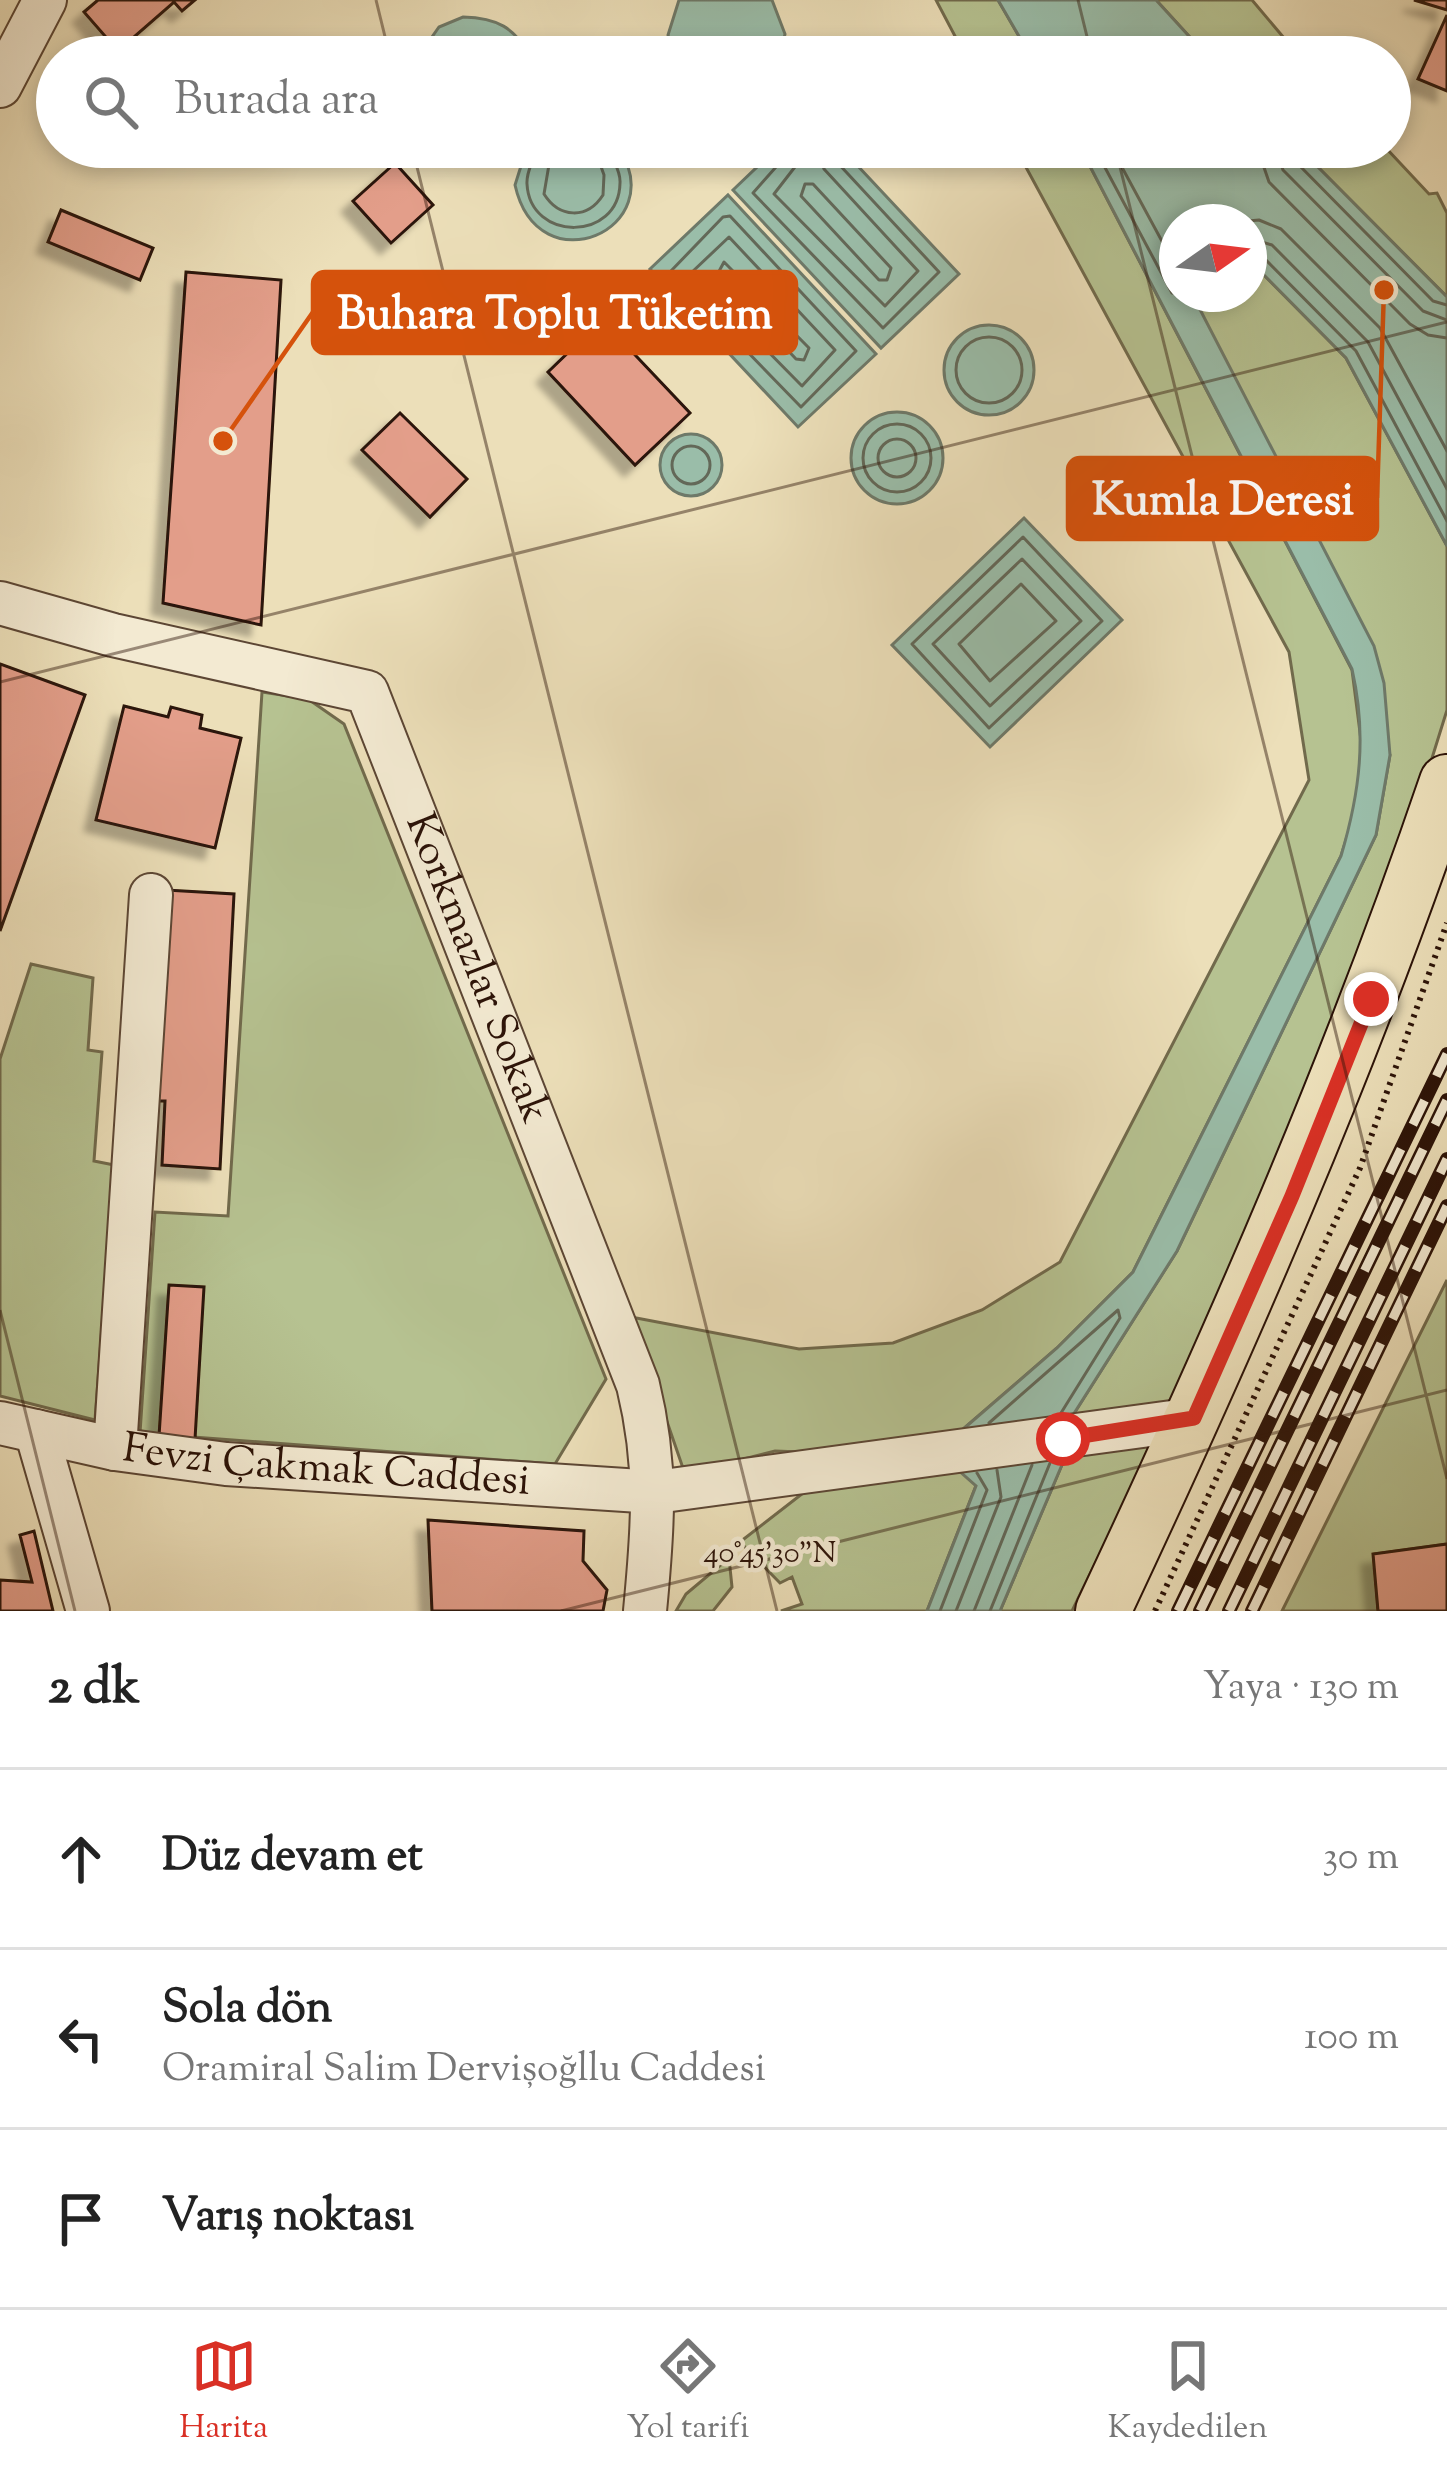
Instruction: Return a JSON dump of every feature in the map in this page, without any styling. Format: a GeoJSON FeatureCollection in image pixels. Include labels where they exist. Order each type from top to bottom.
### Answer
{"type":"FeatureCollection","features":[{"type":"Feature","properties":{"kind":"main road"},"geometry":{"type":"LineString","coordinates":[[1103,1611],[1181,1419],[1292,1196],[1371,999],[1447,782]]}},
{"type":"Feature","properties":{"kind":"main road"},"geometry":{"type":"LineString","coordinates":[[1137,1611],[1282,1308],[1379,1072],[1447,886]]}},
{"type":"Feature","properties":{"kind":"street"},"geometry":{"type":"LineString","coordinates":[[0,86],[45,0]]}},
{"type":"Feature","properties":{"kind":"street","name":"Korkmazlar Sokak"},"geometry":{"type":"LineString","coordinates":[[0,603],[113,635],[367,692],[638,1385],[652,1442],[656,1492],[645,1611]]}},
{"type":"Feature","properties":{"kind":"street"},"geometry":{"type":"LineString","coordinates":[[115,1449],[151,896]]}},
{"type":"Feature","properties":{"kind":"street","name":"Fevzi Çakmak Caddesi"},"geometry":{"type":"LineString","coordinates":[[18,1427],[115,1449],[226,1464],[656,1492],[1181,1419]]}},
{"type":"Feature","properties":{"kind":"street"},"geometry":{"type":"LineString","coordinates":[[18,1427],[88,1611]]}},
{"type":"Feature","properties":{"kind":"path"},"geometry":{"type":"LineString","coordinates":[[1155,1611],[1360,1168],[1447,923]]}},
{"type":"Feature","properties":{"kind":"shaded area"},"geometry":{"type":"Polygon","coordinates":[[[936,0],[998,0],[1019,36],[955,36],[936,0]]]}},
{"type":"Feature","properties":{"kind":"shaded area"},"geometry":{"type":"Polygon","coordinates":[[[1156,0],[1252,0],[1282,36],[1189,36],[1156,0]]]}},
{"type":"Feature","properties":{"kind":"shaded area"},"geometry":{"type":"Polygon","coordinates":[[[1026,168],[1091,168],[1159,299],[1159,312],[1166,312],[1352,670],[1362,748],[1357,804],[1341,856],[1133,1272],[1057,1348],[954,1437],[828,1453],[775,1451],[685,1474],[631,1317],[799,1349],[893,1343],[982,1310],[1060,1262],[1309,780],[1289,652],[1026,168]]]}},
{"type":"Feature","properties":{"kind":"shaded area"},"geometry":{"type":"Polygon","coordinates":[[[1319,168],[1405,168],[1429,194],[1437,193],[1447,213],[1447,297],[1319,168]]]}},
{"type":"Feature","properties":{"kind":"shaded area"},"geometry":{"type":"Polygon","coordinates":[[[1267,278],[1346,358],[1447,546],[1447,710],[1399,864],[1173,1405],[1068,1423],[1177,1251],[1376,835],[1390,755],[1200,312],[1267,312],[1267,278]]]}},
{"type":"Feature","properties":{"kind":"shaded area"},"geometry":{"type":"Polygon","coordinates":[[[262,692],[308,699],[344,724],[606,1379],[555,1464],[140,1433],[155,1212],[228,1216],[262,692]]]}},
{"type":"Feature","properties":{"kind":"shaded area"},"geometry":{"type":"Polygon","coordinates":[[[31,964],[93,978],[88,1050],[102,1052],[94,1161],[114,1165],[95,1420],[0,1396],[0,1059],[31,964]]]}},
{"type":"Feature","properties":{"kind":"shaded area"},"geometry":{"type":"Polygon","coordinates":[[[1447,1280],[1447,1544],[1374,1554],[1378,1611],[1282,1611],[1447,1280]]]}},
{"type":"Feature","properties":{"kind":"shaded area"},"geometry":{"type":"Polygon","coordinates":[[[1158,1435],[1072,1611],[1000,1611],[1067,1453],[1158,1435]]]}},
{"type":"Feature","properties":{"kind":"shaded area"},"geometry":{"type":"Polygon","coordinates":[[[984,1465],[927,1611],[781,1611],[802,1604],[792,1577],[780,1583],[740,1542],[807,1490],[984,1465]]]}},
{"type":"Feature","properties":{"kind":"shaded area"},"geometry":{"type":"Polygon","coordinates":[[[729,1558],[732,1587],[713,1611],[676,1611],[686,1594],[729,1558]]]}},
{"type":"Feature","properties":{"kind":"water"},"geometry":{"type":"Polygon","coordinates":[[[679,0],[772,0],[785,34],[785,36],[668,35],[679,0]]]}},
{"type":"Feature","properties":{"kind":"water"},"geometry":{"type":"Polygon","coordinates":[[[998,0],[1156,0],[1189,36],[1019,36],[998,0]]]}},
{"type":"Feature","properties":{"kind":"water"},"geometry":{"type":"Polygon","coordinates":[[[463,17],[486,19],[516,36],[433,36],[439,27],[463,17]]]}},
{"type":"Feature","properties":{"kind":"water"},"geometry":{"type":"Polygon","coordinates":[[[520,168],[627,168],[630,176],[628,202],[616,222],[596,235],[572,240],[549,234],[528,216],[515,185],[520,168]]]}},
{"type":"Feature","properties":{"kind":"water"},"geometry":{"type":"Polygon","coordinates":[[[756,168],[860,168],[959,274],[881,348],[733,190],[756,168]]]}},
{"type":"Feature","properties":{"kind":"water"},"geometry":{"type":"Polygon","coordinates":[[[1091,168],[1319,168],[1447,297],[1447,546],[1346,358],[1267,278],[1267,204],[1159,204],[1159,299],[1091,168]]]}},
{"type":"Feature","properties":{"kind":"water"},"geometry":{"type":"Polygon","coordinates":[[[728,195],[876,354],[798,427],[650,269],[728,195]]]}},
{"type":"Feature","properties":{"kind":"water"},"geometry":{"type":"Polygon","coordinates":[[[1166,312],[1201,312],[1374,646],[1384,683],[1390,755],[1376,835],[1177,1251],[1068,1423],[1067,1453],[1000,1611],[927,1611],[976,1486],[957,1469],[954,1437],[1057,1348],[1133,1272],[1341,856],[1359,763],[1352,669],[1166,312]]]}},
{"type":"Feature","properties":{"kind":"water"},"geometry":{"type":"Polygon","coordinates":[[[989,325],[1006,328],[1021,338],[1031,353],[1031,387],[1021,402],[1006,412],[989,415],[972,412],[957,402],[947,387],[944,370],[947,353],[957,338],[972,328],[989,325]]]}},
{"type":"Feature","properties":{"kind":"water"},"geometry":{"type":"Polygon","coordinates":[[[897,412],[915,415],[930,425],[940,440],[940,476],[930,491],[915,501],[897,504],[879,501],[864,491],[854,476],[851,458],[854,440],[864,425],[879,415],[897,412]]]}},
{"type":"Feature","properties":{"kind":"water"},"geometry":{"type":"Polygon","coordinates":[[[691,434],[713,443],[722,465],[713,487],[691,496],[669,487],[660,465],[669,443],[691,434]]]}},
{"type":"Feature","properties":{"kind":"water"},"geometry":{"type":"Polygon","coordinates":[[[1024,518],[1122,620],[990,747],[892,645],[1024,518]]]}},
{"type":"Feature","properties":{"kind":"building"},"geometry":{"type":"Polygon","coordinates":[[[98,0],[195,0],[182,11],[174,2],[135,36],[105,36],[84,12],[98,0]]]}},
{"type":"Feature","properties":{"kind":"building"},"geometry":{"type":"Polygon","coordinates":[[[1414,0],[1447,0],[1447,10],[1414,0]]]}},
{"type":"Feature","properties":{"kind":"building"},"geometry":{"type":"Polygon","coordinates":[[[1447,15],[1447,91],[1418,79],[1447,15]]]}},
{"type":"Feature","properties":{"kind":"building"},"geometry":{"type":"Polygon","coordinates":[[[389,168],[400,168],[433,205],[391,243],[353,201],[389,168]]]}},
{"type":"Feature","properties":{"kind":"building"},"geometry":{"type":"Polygon","coordinates":[[[61,210],[153,248],[140,280],[48,242],[61,210]]]}},
{"type":"Feature","properties":{"kind":"building"},"geometry":{"type":"Polygon","coordinates":[[[186,272],[281,280],[261,625],[163,603],[186,272]]]}},
{"type":"Feature","properties":{"kind":"building"},"geometry":{"type":"Polygon","coordinates":[[[602,320],[690,413],[635,465],[548,372],[602,320]]]}},
{"type":"Feature","properties":{"kind":"building"},"geometry":{"type":"Polygon","coordinates":[[[400,413],[467,479],[430,517],[362,450],[400,413]]]}},
{"type":"Feature","properties":{"kind":"building"},"geometry":{"type":"Polygon","coordinates":[[[0,664],[85,695],[0,931],[0,664]]]}},
{"type":"Feature","properties":{"kind":"building"},"geometry":{"type":"Polygon","coordinates":[[[124,706],[168,717],[171,707],[202,715],[200,728],[241,738],[215,848],[96,820],[124,706]]]}},
{"type":"Feature","properties":{"kind":"building"},"geometry":{"type":"Polygon","coordinates":[[[166,890],[234,894],[220,1169],[162,1165],[165,1101],[155,1101],[166,890]]]}},
{"type":"Feature","properties":{"kind":"building"},"geometry":{"type":"Polygon","coordinates":[[[169,1285],[204,1287],[195,1439],[159,1436],[169,1285]]]}},
{"type":"Feature","properties":{"kind":"building"},"geometry":{"type":"Polygon","coordinates":[[[428,1520],[584,1531],[583,1561],[607,1590],[603,1611],[432,1611],[428,1520]]]}},
{"type":"Feature","properties":{"kind":"building"},"geometry":{"type":"Polygon","coordinates":[[[34,1531],[53,1611],[0,1611],[0,1580],[32,1582],[20,1535],[34,1531]]]}},
{"type":"Feature","properties":{"kind":"building"},"geometry":{"type":"Polygon","coordinates":[[[1447,1544],[1447,1611],[1378,1611],[1373,1554],[1447,1544]]]}},
{"type":"Feature","properties":{"kind":"railway"},"geometry":{"type":"LineString","coordinates":[[1178,1611],[1447,1054]]}},
{"type":"Feature","properties":{"kind":"railway"},"geometry":{"type":"LineString","coordinates":[[1200,1611],[1447,1100]]}},
{"type":"Feature","properties":{"kind":"railway"},"geometry":{"type":"LineString","coordinates":[[1229,1611],[1447,1159]]}},
{"type":"Feature","properties":{"kind":"railway"},"geometry":{"type":"LineString","coordinates":[[1252,1611],[1447,1206]]}},
{"type":"Feature","properties":{"kind":"place","name":"Kumla Deresi"},"geometry":{"type":"Point","coordinates":[1384,290]}},
{"type":"Feature","properties":{"kind":"place","name":"Buhara Toplu Tüketim"},"geometry":{"type":"Point","coordinates":[223,441]}},
{"type":"Feature","properties":{"kind":"route"},"geometry":{"type":"LineString","coordinates":[[1063,1439],[1194,1418],[1292,1196],[1371,999]]}}]}
